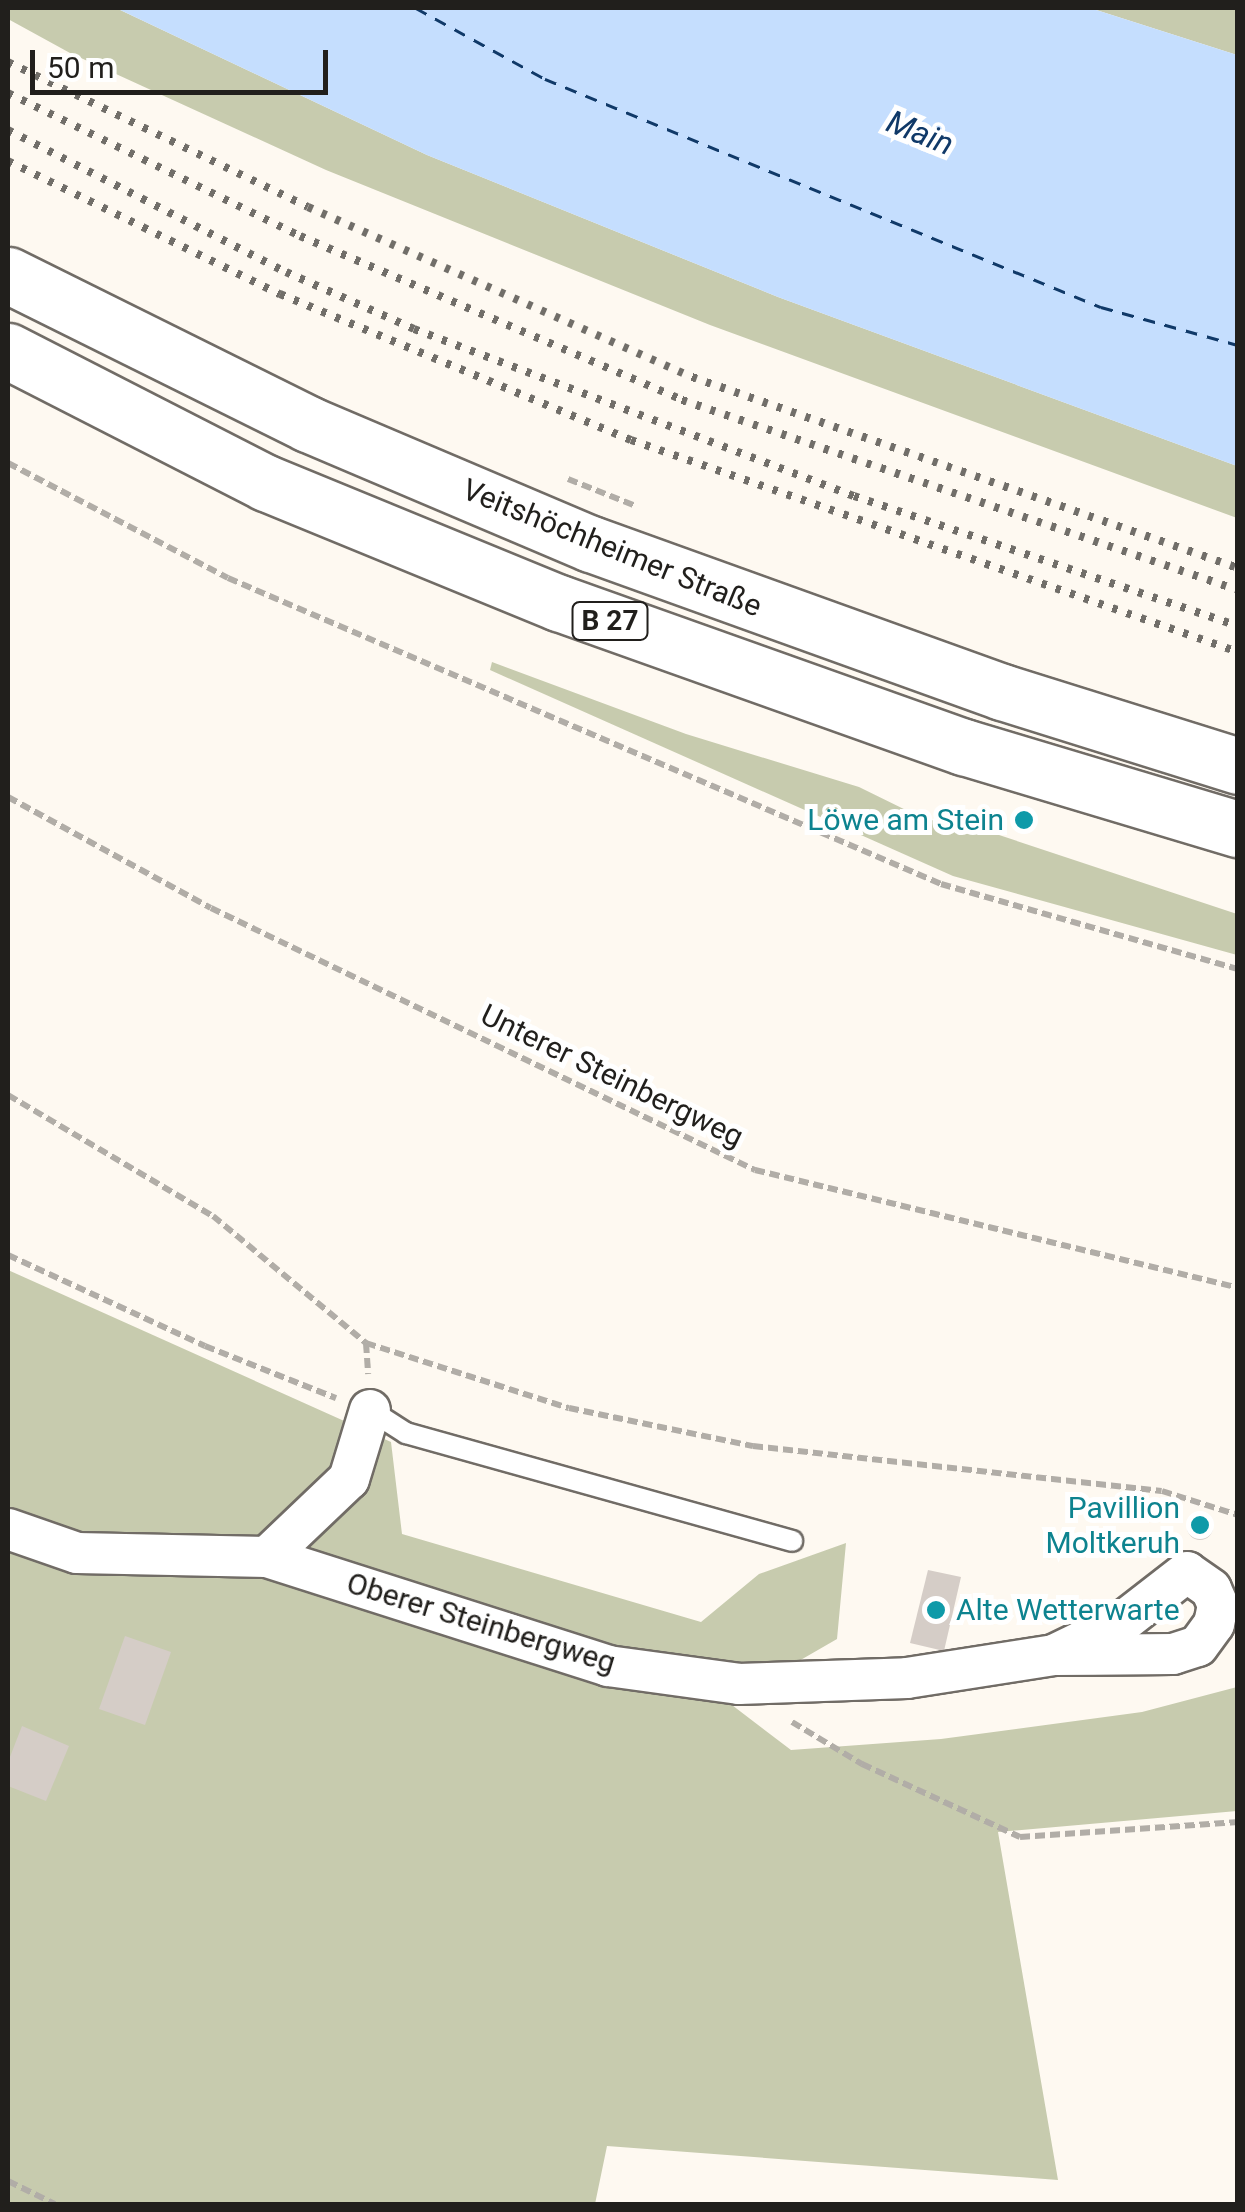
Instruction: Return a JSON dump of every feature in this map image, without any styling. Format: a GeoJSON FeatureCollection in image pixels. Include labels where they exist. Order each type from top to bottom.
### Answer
{"type":"FeatureCollection","features":[{"type":"Feature","properties":{"kind":"highway","name":"Veitshöchheimer Straße"},"geometry":{"type":"LineString","coordinates":[[8,275],[308,424],[590,544],[1002,692],[1238,766]]}},
{"type":"Feature","properties":{"kind":"highway","name":"Veitshöchheimer Straße"},"geometry":{"type":"LineString","coordinates":[[8,351],[266,482],[559,603],[964,747],[1238,830]]}},
{"type":"Feature","properties":{"kind":"street"},"geometry":{"type":"LineString","coordinates":[[267,1557],[348,1479],[370,1410]]}},
{"type":"Feature","properties":{"kind":"street","name":"Oberer Steinbergweg"},"geometry":{"type":"LineString","coordinates":[[8,1529],[76,1552],[267,1557],[608,1666],[739,1684],[906,1678],[1054,1655]]}},
{"type":"Feature","properties":{"kind":"lane"},"geometry":{"type":"LineString","coordinates":[[370,1410],[406,1433],[792,1541]]}},
{"type":"Feature","properties":{"kind":"path"},"geometry":{"type":"LineString","coordinates":[[8,463],[228,578],[941,884],[1238,969]]}},
{"type":"Feature","properties":{"kind":"path"},"geometry":{"type":"LineString","coordinates":[[556,474],[647,510]]}},
{"type":"Feature","properties":{"kind":"path","name":"Unterer Steinbergweg"},"geometry":{"type":"LineString","coordinates":[[8,797],[211,908],[755,1170],[1182,1269],[1238,1288]]}},
{"type":"Feature","properties":{"kind":"path"},"geometry":{"type":"LineString","coordinates":[[8,1095],[213,1216],[366,1343],[569,1408],[753,1446],[1162,1492],[1238,1514]]}},
{"type":"Feature","properties":{"kind":"path"},"geometry":{"type":"LineString","coordinates":[[8,1255],[204,1346],[370,1410]]}},
{"type":"Feature","properties":{"kind":"path"},"geometry":{"type":"LineString","coordinates":[[739,1684],[862,1764],[1020,1837],[1238,1822]]}},
{"type":"Feature","properties":{"kind":"path"},"geometry":{"type":"LineString","coordinates":[[8,2181],[55,2204]]}},
{"type":"Feature","properties":{"kind":"green space"},"geometry":{"type":"Polygon","coordinates":[[[8,8],[116,8],[427,155],[778,297],[1237,466],[1237,518],[710,325],[326,170],[70,53],[8,19],[8,8]]]}},
{"type":"Feature","properties":{"kind":"green space"},"geometry":{"type":"Polygon","coordinates":[[[1090,8],[1237,8],[1237,55],[1090,8]]]}},
{"type":"Feature","properties":{"kind":"green space"},"geometry":{"type":"Polygon","coordinates":[[[492,662],[686,734],[859,787],[916,815],[976,834],[990,832],[1237,914],[1237,955],[953,876],[490,670],[492,662]]]}},
{"type":"Feature","properties":{"kind":"green space"},"geometry":{"type":"Polygon","coordinates":[[[8,1270],[391,1442],[402,1534],[701,1622],[759,1574],[846,1543],[837,1639],[728,1702],[791,1750],[941,1739],[1142,1712],[1237,1687],[1237,1811],[998,1832],[1058,2180],[607,2146],[595,2204],[8,2204],[8,1270]]]}},
{"type":"Feature","properties":{"kind":"water","name":"Main"},"geometry":{"type":"Polygon","coordinates":[[[116,8],[1090,8],[1237,55],[1237,466],[778,297],[427,155],[116,8]]]}},
{"type":"Feature","properties":{"kind":"building","name":"Pavillion Moltkeruh"},"geometry":{"type":"Polygon","coordinates":[[[1200,1514],[1209,1518],[1213,1527],[1209,1536],[1200,1540],[1191,1536],[1187,1527],[1191,1518],[1200,1514]]]}},
{"type":"Feature","properties":{"kind":"building","name":"Alte Wetterwarte"},"geometry":{"type":"Polygon","coordinates":[[[928,1570],[961,1577],[944,1651],[910,1643],[928,1570]]]}},
{"type":"Feature","properties":{"kind":"building"},"geometry":{"type":"Polygon","coordinates":[[[125,1636],[171,1652],[145,1725],[99,1709],[125,1636]]]}},
{"type":"Feature","properties":{"kind":"building"},"geometry":{"type":"Polygon","coordinates":[[[22,1726],[69,1746],[46,1801],[8,1786],[8,1762],[22,1726]]]}},
{"type":"Feature","properties":{"kind":"ferry route"},"geometry":{"type":"LineString","coordinates":[[416,8],[545,79],[1101,307],[1238,345]]}},
{"type":"Feature","properties":{"kind":"railway"},"geometry":{"type":"LineString","coordinates":[[8,62],[308,207],[692,377],[1238,568]]}},
{"type":"Feature","properties":{"kind":"railway"},"geometry":{"type":"LineString","coordinates":[[8,93],[300,236],[682,400],[1238,590]]}},
{"type":"Feature","properties":{"kind":"railway"},"geometry":{"type":"LineString","coordinates":[[8,130],[286,272],[414,329],[854,496],[1238,626]]}},
{"type":"Feature","properties":{"kind":"railway"},"geometry":{"type":"LineString","coordinates":[[8,161],[280,294],[631,440],[1238,652]]}},
{"type":"Feature","properties":{"kind":"place","name":"Löwe am Stein"},"geometry":{"type":"Point","coordinates":[1024,820]}},
{"type":"Feature","properties":{"kind":"place","name":"Pavillion Moltkeruh"},"geometry":{"type":"Point","coordinates":[1200,1525]}},
{"type":"Feature","properties":{"kind":"place","name":"Alte Wetterwarte"},"geometry":{"type":"Point","coordinates":[936,1610]}}]}
